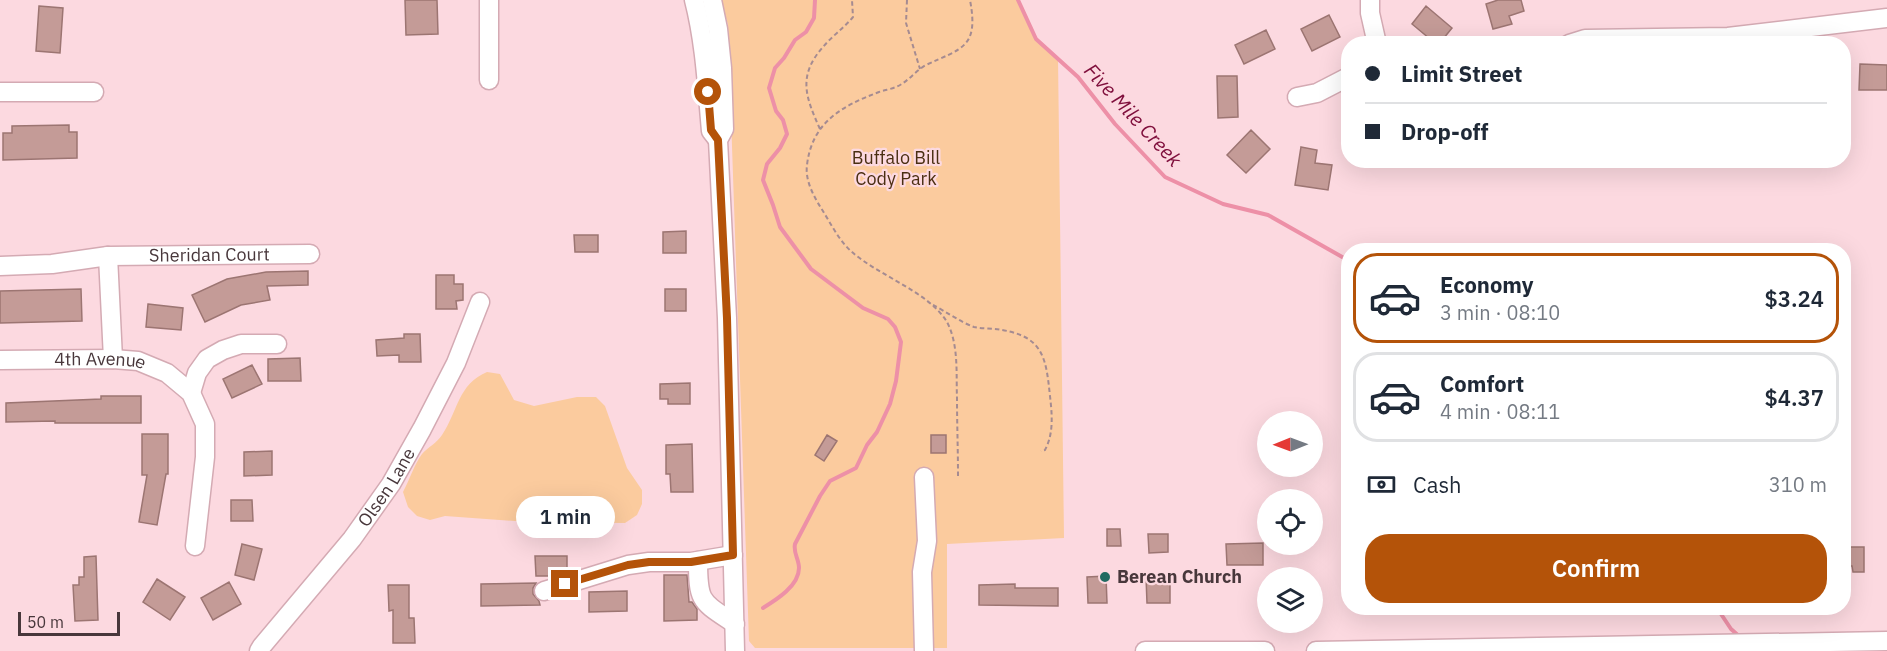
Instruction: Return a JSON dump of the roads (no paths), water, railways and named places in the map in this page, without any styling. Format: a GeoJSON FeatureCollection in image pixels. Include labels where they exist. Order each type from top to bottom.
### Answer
{"type":"FeatureCollection","features":[{"type":"Feature","properties":{"kind":"street"},"geometry":{"type":"LineString","coordinates":[[489,0],[489,80]]}},
{"type":"Feature","properties":{"kind":"street"},"geometry":{"type":"LineString","coordinates":[[694,0],[705,54],[711,130],[718,140]]}},
{"type":"Feature","properties":{"kind":"street"},"geometry":{"type":"LineString","coordinates":[[712,0],[722,68],[724,129],[718,140],[727,318],[735,651]]}},
{"type":"Feature","properties":{"kind":"street"},"geometry":{"type":"LineString","coordinates":[[1370,0],[1370,13],[1375,36]]}},
{"type":"Feature","properties":{"kind":"street"},"geometry":{"type":"LineString","coordinates":[[1736,36],[1887,18]]}},
{"type":"Feature","properties":{"kind":"street"},"geometry":{"type":"LineString","coordinates":[[1297,97],[1317,93],[1341,81]]}},
{"type":"Feature","properties":{"kind":"street"},"geometry":{"type":"LineString","coordinates":[[0,92],[94,92]]}},
{"type":"Feature","properties":{"kind":"street","name":"Sheridan Court"},"geometry":{"type":"LineString","coordinates":[[0,266],[52,264],[108,256],[310,254]]}},
{"type":"Feature","properties":{"kind":"street"},"geometry":{"type":"LineString","coordinates":[[108,256],[112,359]]}},
{"type":"Feature","properties":{"kind":"street","name":"Olsen Lane"},"geometry":{"type":"LineString","coordinates":[[259,651],[352,539],[391,484],[456,363],[480,302]]}},
{"type":"Feature","properties":{"kind":"street"},"geometry":{"type":"LineString","coordinates":[[195,546],[205,457],[205,424],[191,393],[197,373],[207,359],[223,350],[241,344],[277,344]]}},
{"type":"Feature","properties":{"kind":"street","name":"4th Avenue"},"geometry":{"type":"LineString","coordinates":[[0,360],[112,359],[138,361],[167,373],[191,393]]}},
{"type":"Feature","properties":{"kind":"street"},"geometry":{"type":"LineString","coordinates":[[924,477],[927,541],[922,572],[924,651]]}},
{"type":"Feature","properties":{"kind":"street"},"geometry":{"type":"LineString","coordinates":[[544,591],[628,565],[698,561],[733,555]]}},
{"type":"Feature","properties":{"kind":"street"},"geometry":{"type":"LineString","coordinates":[[698,561],[698,589],[702,599],[735,624]]}},
{"type":"Feature","properties":{"kind":"street"},"geometry":{"type":"LineString","coordinates":[[1316,651],[1887,641]]}},
{"type":"Feature","properties":{"kind":"street"},"geometry":{"type":"LineString","coordinates":[[1145,651],[1265,651]]}},
{"type":"Feature","properties":{"kind":"waterway"},"geometry":{"type":"LineString","coordinates":[[763,608],[786,592],[795,581],[799,568],[795,544],[820,496],[830,481],[856,468],[867,445],[877,432],[890,404],[896,381],[901,342],[895,327],[888,319],[863,308],[811,269],[780,227],[763,180],[767,164],[780,148],[787,134],[783,120],[776,111],[769,88],[775,68],[795,40],[806,32],[814,18],[815,0]]}},
{"type":"Feature","properties":{"kind":"waterway","name":"Five Mile Creek"},"geometry":{"type":"LineString","coordinates":[[1018,0],[1036,39],[1078,77],[1115,124],[1165,177],[1223,204],[1268,215],[1341,256]]}},
{"type":"Feature","properties":{"kind":"waterway","name":"Five Mile Creek"},"geometry":{"type":"LineString","coordinates":[[1722,615],[1740,637]]}},
{"type":"Feature","properties":{"kind":"place","name":"Berean Church"},"geometry":{"type":"Point","coordinates":[1105,577]}},
{"type":"Feature","properties":{"kind":"park label","name":"Buffalo Bill Cody Park"},"geometry":{"type":"Point","coordinates":[896,168]}}]}
